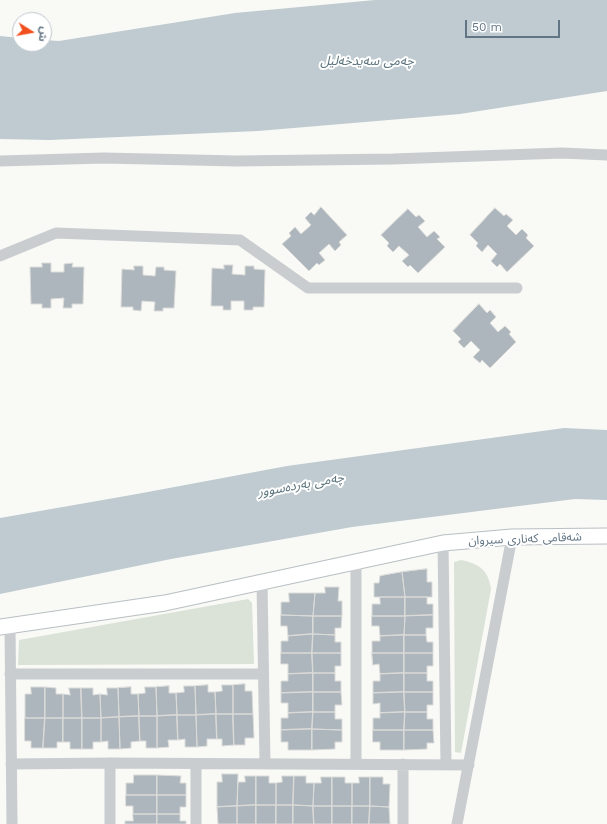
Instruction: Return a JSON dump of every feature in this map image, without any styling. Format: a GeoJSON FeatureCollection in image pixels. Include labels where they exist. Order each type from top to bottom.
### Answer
{"type":"FeatureCollection","features":[{"type":"Feature","properties":{"kind":"street"},"geometry":{"type":"LineString","coordinates":[[0,161],[104,158],[236,161],[386,159],[562,153],[607,155]]}},
{"type":"Feature","properties":{"kind":"street"},"geometry":{"type":"LineString","coordinates":[[0,256],[56,233],[240,240],[308,288],[516,288]]}},
{"type":"Feature","properties":{"kind":"street","name":"شەقامی کەناری سیروان"},"geometry":{"type":"LineString","coordinates":[[5,626],[165,603],[443,543],[512,537],[607,536]]}},
{"type":"Feature","properties":{"kind":"street"},"geometry":{"type":"LineString","coordinates":[[457,824],[512,537]]}},
{"type":"Feature","properties":{"kind":"street"},"geometry":{"type":"LineString","coordinates":[[443,543],[446,765]]}},
{"type":"Feature","properties":{"kind":"street"},"geometry":{"type":"LineString","coordinates":[[356,561],[356,764]]}},
{"type":"Feature","properties":{"kind":"street"},"geometry":{"type":"LineString","coordinates":[[262,582],[265,764]]}},
{"type":"Feature","properties":{"kind":"street"},"geometry":{"type":"LineString","coordinates":[[5,626],[10,674],[12,824]]}},
{"type":"Feature","properties":{"kind":"street"},"geometry":{"type":"LineString","coordinates":[[10,674],[264,674]]}},
{"type":"Feature","properties":{"kind":"street"},"geometry":{"type":"LineString","coordinates":[[11,764],[110,763],[469,765]]}},
{"type":"Feature","properties":{"kind":"street"},"geometry":{"type":"LineString","coordinates":[[110,763],[110,824]]}},
{"type":"Feature","properties":{"kind":"street"},"geometry":{"type":"LineString","coordinates":[[196,764],[196,824]]}},
{"type":"Feature","properties":{"kind":"street"},"geometry":{"type":"LineString","coordinates":[[403,764],[403,824]]}},
{"type":"Feature","properties":{"kind":"shaded area"},"geometry":{"type":"Polygon","coordinates":[[[461,560],[473,563],[482,568],[488,577],[491,589],[461,753],[455,752],[454,562],[461,560]]]}},
{"type":"Feature","properties":{"kind":"shaded area"},"geometry":{"type":"Polygon","coordinates":[[[248,599],[252,603],[254,664],[18,665],[19,640],[248,599]]]}},
{"type":"Feature","properties":{"kind":"water","name":"چەمی سەیدخەلیل"},"geometry":{"type":"Polygon","coordinates":[[[375,0],[607,0],[607,91],[460,114],[258,131],[50,140],[0,139],[0,36],[12,37],[12,52],[52,52],[52,41],[59,41],[235,13],[375,0]]]}},
{"type":"Feature","properties":{"kind":"water","name":"چەمی بەردەسوور"},"geometry":{"type":"Polygon","coordinates":[[[564,428],[607,430],[607,500],[575,499],[352,527],[171,559],[0,594],[0,518],[287,466],[564,428]]]}},
{"type":"Feature","properties":{"kind":"building"},"geometry":{"type":"Polygon","coordinates":[[[321,207],[347,235],[339,242],[341,245],[335,251],[329,244],[319,253],[325,260],[319,265],[317,263],[309,271],[282,244],[291,236],[289,233],[295,227],[301,234],[311,225],[305,218],[311,212],[314,215],[321,207]]]}},
{"type":"Feature","properties":{"kind":"building"},"geometry":{"type":"Polygon","coordinates":[[[495,208],[504,216],[506,214],[513,220],[507,226],[516,235],[522,229],[528,235],[526,238],[534,246],[507,272],[500,264],[497,267],[491,261],[497,254],[488,245],[482,252],[476,246],[478,243],[470,235],[495,208]]]}},
{"type":"Feature","properties":{"kind":"building"},"geometry":{"type":"Polygon","coordinates":[[[408,209],[416,217],[419,215],[425,221],[418,227],[427,237],[434,231],[440,237],[437,239],[445,247],[418,273],[410,265],[408,267],[402,261],[409,255],[399,246],[393,252],[387,246],[389,243],[381,235],[408,209]]]}},
{"type":"Feature","properties":{"kind":"building"},"geometry":{"type":"Polygon","coordinates":[[[42,263],[51,263],[51,272],[64,272],[64,264],[73,263],[72,267],[84,267],[83,304],[72,304],[72,308],[63,308],[64,298],[51,299],[51,308],[42,308],[42,304],[31,304],[30,267],[42,267],[42,263]]]}},
{"type":"Feature","properties":{"kind":"building"},"geometry":{"type":"Polygon","coordinates":[[[224,265],[233,265],[232,274],[245,275],[245,266],[254,266],[254,269],[265,270],[264,307],[253,307],[253,310],[244,310],[244,301],[231,301],[231,310],[223,310],[223,306],[211,306],[212,268],[224,269],[224,265]]]}},
{"type":"Feature","properties":{"kind":"building"},"geometry":{"type":"Polygon","coordinates":[[[134,266],[143,266],[143,275],[155,276],[156,267],[164,267],[164,270],[176,271],[174,308],[163,308],[163,311],[154,311],[155,302],[142,301],[141,311],[133,310],[133,307],[121,307],[122,269],[134,270],[134,266]]]}},
{"type":"Feature","properties":{"kind":"building"},"geometry":{"type":"Polygon","coordinates":[[[479,304],[487,313],[490,310],[496,317],[490,323],[498,332],[505,326],[511,332],[509,334],[516,342],[490,368],[482,360],[480,363],[473,357],[480,350],[471,341],[464,348],[458,342],[461,339],[453,331],[479,304]]]}},
{"type":"Feature","properties":{"kind":"building"},"geometry":{"type":"Polygon","coordinates":[[[427,569],[427,582],[432,582],[432,597],[405,597],[402,572],[427,569]]]}},
{"type":"Feature","properties":{"kind":"building"},"geometry":{"type":"Polygon","coordinates":[[[402,572],[405,597],[374,597],[374,583],[379,583],[380,576],[402,572]]]}},
{"type":"Feature","properties":{"kind":"building"},"geometry":{"type":"Polygon","coordinates":[[[325,587],[339,587],[338,601],[342,601],[342,616],[313,616],[315,593],[325,593],[325,587]]]}},
{"type":"Feature","properties":{"kind":"building"},"geometry":{"type":"Polygon","coordinates":[[[289,593],[315,593],[313,616],[281,615],[281,602],[289,602],[289,593]]]}},
{"type":"Feature","properties":{"kind":"building"},"geometry":{"type":"Polygon","coordinates":[[[380,597],[405,597],[405,616],[372,616],[372,604],[380,604],[380,597]]]}},
{"type":"Feature","properties":{"kind":"building"},"geometry":{"type":"Polygon","coordinates":[[[405,597],[427,597],[427,604],[433,604],[433,615],[405,616],[405,597]]]}},
{"type":"Feature","properties":{"kind":"building"},"geometry":{"type":"Polygon","coordinates":[[[281,615],[313,616],[313,634],[288,636],[287,626],[281,626],[281,615]]]}},
{"type":"Feature","properties":{"kind":"building"},"geometry":{"type":"Polygon","coordinates":[[[433,615],[433,628],[426,628],[426,635],[404,635],[405,616],[433,615]]]}},
{"type":"Feature","properties":{"kind":"building"},"geometry":{"type":"Polygon","coordinates":[[[313,616],[342,616],[341,628],[335,628],[335,635],[313,634],[313,616]]]}},
{"type":"Feature","properties":{"kind":"building"},"geometry":{"type":"Polygon","coordinates":[[[372,616],[405,616],[404,635],[380,636],[379,626],[372,626],[372,616]]]}},
{"type":"Feature","properties":{"kind":"building"},"geometry":{"type":"Polygon","coordinates":[[[313,634],[312,653],[281,653],[281,641],[288,641],[288,636],[313,634]]]}},
{"type":"Feature","properties":{"kind":"building"},"geometry":{"type":"Polygon","coordinates":[[[313,634],[335,635],[335,642],[341,642],[341,653],[312,653],[313,634]]]}},
{"type":"Feature","properties":{"kind":"building"},"geometry":{"type":"Polygon","coordinates":[[[404,635],[404,653],[372,653],[372,641],[380,641],[380,636],[404,635]]]}},
{"type":"Feature","properties":{"kind":"building"},"geometry":{"type":"Polygon","coordinates":[[[404,635],[426,635],[427,642],[433,642],[433,653],[404,653],[404,635]]]}},
{"type":"Feature","properties":{"kind":"building"},"geometry":{"type":"Polygon","coordinates":[[[281,653],[312,653],[313,673],[288,674],[288,664],[281,664],[281,653]]]}},
{"type":"Feature","properties":{"kind":"building"},"geometry":{"type":"Polygon","coordinates":[[[312,653],[341,653],[341,666],[335,666],[335,673],[313,673],[312,653]]]}},
{"type":"Feature","properties":{"kind":"building"},"geometry":{"type":"Polygon","coordinates":[[[372,653],[404,653],[404,673],[380,674],[379,664],[373,665],[372,653]]]}},
{"type":"Feature","properties":{"kind":"building"},"geometry":{"type":"Polygon","coordinates":[[[404,653],[433,653],[433,666],[427,666],[427,673],[404,673],[404,653]]]}},
{"type":"Feature","properties":{"kind":"building"},"geometry":{"type":"Polygon","coordinates":[[[313,673],[313,692],[281,693],[281,681],[288,681],[288,674],[313,673]]]}},
{"type":"Feature","properties":{"kind":"building"},"geometry":{"type":"Polygon","coordinates":[[[313,673],[335,673],[335,681],[341,681],[341,692],[313,692],[313,673]]]}},
{"type":"Feature","properties":{"kind":"building"},"geometry":{"type":"Polygon","coordinates":[[[404,673],[404,692],[373,693],[373,681],[380,681],[380,674],[404,673]]]}},
{"type":"Feature","properties":{"kind":"building"},"geometry":{"type":"Polygon","coordinates":[[[404,673],[427,673],[427,681],[433,681],[433,692],[404,692],[404,673]]]}},
{"type":"Feature","properties":{"kind":"building"},"geometry":{"type":"Polygon","coordinates":[[[245,684],[245,691],[252,691],[253,714],[233,714],[233,685],[245,684]]]}},
{"type":"Feature","properties":{"kind":"building"},"geometry":{"type":"Polygon","coordinates":[[[208,685],[208,692],[215,692],[216,714],[196,715],[195,686],[208,685]]]}},
{"type":"Feature","properties":{"kind":"building"},"geometry":{"type":"Polygon","coordinates":[[[222,685],[233,685],[233,714],[216,714],[215,692],[222,691],[222,685]]]}},
{"type":"Feature","properties":{"kind":"building"},"geometry":{"type":"Polygon","coordinates":[[[169,686],[169,693],[176,693],[177,715],[157,716],[156,687],[169,686]]]}},
{"type":"Feature","properties":{"kind":"building"},"geometry":{"type":"Polygon","coordinates":[[[184,686],[195,686],[196,715],[177,715],[176,693],[184,692],[184,686]]]}},
{"type":"Feature","properties":{"kind":"building"},"geometry":{"type":"Polygon","coordinates":[[[31,687],[45,687],[45,718],[25,718],[25,694],[31,694],[31,687]]]}},
{"type":"Feature","properties":{"kind":"building"},"geometry":{"type":"Polygon","coordinates":[[[45,687],[56,688],[56,694],[63,694],[63,718],[45,718],[45,687]]]}},
{"type":"Feature","properties":{"kind":"building"},"geometry":{"type":"Polygon","coordinates":[[[131,687],[131,694],[138,694],[139,716],[119,717],[118,688],[131,687]]]}},
{"type":"Feature","properties":{"kind":"building"},"geometry":{"type":"Polygon","coordinates":[[[145,687],[156,687],[157,716],[139,716],[138,694],[145,693],[145,687]]]}},
{"type":"Feature","properties":{"kind":"building"},"geometry":{"type":"Polygon","coordinates":[[[69,688],[81,688],[82,718],[63,718],[63,694],[70,695],[69,688]]]}},
{"type":"Feature","properties":{"kind":"building"},"geometry":{"type":"Polygon","coordinates":[[[81,688],[93,688],[93,695],[100,694],[101,718],[82,718],[81,688]]]}},
{"type":"Feature","properties":{"kind":"building"},"geometry":{"type":"Polygon","coordinates":[[[107,688],[118,688],[119,717],[101,718],[100,694],[107,695],[107,688]]]}},
{"type":"Feature","properties":{"kind":"building"},"geometry":{"type":"Polygon","coordinates":[[[313,692],[313,712],[288,713],[288,703],[281,703],[281,693],[313,692]]]}},
{"type":"Feature","properties":{"kind":"building"},"geometry":{"type":"Polygon","coordinates":[[[313,692],[341,692],[342,705],[335,705],[335,712],[313,712],[313,692]]]}},
{"type":"Feature","properties":{"kind":"building"},"geometry":{"type":"Polygon","coordinates":[[[404,692],[405,712],[380,713],[380,703],[373,704],[373,693],[404,692]]]}},
{"type":"Feature","properties":{"kind":"building"},"geometry":{"type":"Polygon","coordinates":[[[404,692],[433,692],[433,705],[427,705],[427,712],[405,712],[404,692]]]}},
{"type":"Feature","properties":{"kind":"building"},"geometry":{"type":"Polygon","coordinates":[[[313,712],[335,712],[335,719],[342,719],[342,730],[312,729],[313,712]]]}},
{"type":"Feature","properties":{"kind":"building"},"geometry":{"type":"Polygon","coordinates":[[[313,712],[312,729],[281,730],[281,718],[288,718],[288,713],[313,712]]]}},
{"type":"Feature","properties":{"kind":"building"},"geometry":{"type":"Polygon","coordinates":[[[405,712],[427,712],[427,719],[433,719],[433,730],[404,730],[405,712]]]}},
{"type":"Feature","properties":{"kind":"building"},"geometry":{"type":"Polygon","coordinates":[[[405,712],[404,730],[373,730],[373,718],[380,718],[380,713],[405,712]]]}},
{"type":"Feature","properties":{"kind":"building"},"geometry":{"type":"Polygon","coordinates":[[[216,714],[233,714],[234,745],[222,746],[222,739],[217,739],[216,714]]]}},
{"type":"Feature","properties":{"kind":"building"},"geometry":{"type":"Polygon","coordinates":[[[216,714],[217,739],[207,739],[207,746],[197,747],[196,715],[216,714]]]}},
{"type":"Feature","properties":{"kind":"building"},"geometry":{"type":"Polygon","coordinates":[[[233,714],[253,714],[254,738],[245,738],[245,745],[234,745],[233,714]]]}},
{"type":"Feature","properties":{"kind":"building"},"geometry":{"type":"Polygon","coordinates":[[[177,715],[196,715],[197,747],[185,747],[185,739],[178,740],[177,715]]]}},
{"type":"Feature","properties":{"kind":"building"},"geometry":{"type":"Polygon","coordinates":[[[177,715],[178,740],[168,740],[169,747],[157,748],[157,716],[177,715]]]}},
{"type":"Feature","properties":{"kind":"building"},"geometry":{"type":"Polygon","coordinates":[[[139,716],[140,741],[131,742],[131,748],[120,749],[119,717],[139,716]]]}},
{"type":"Feature","properties":{"kind":"building"},"geometry":{"type":"Polygon","coordinates":[[[139,716],[157,716],[157,748],[146,748],[146,741],[140,741],[139,716]]]}},
{"type":"Feature","properties":{"kind":"building"},"geometry":{"type":"Polygon","coordinates":[[[119,717],[120,749],[108,749],[108,741],[101,742],[101,718],[119,717]]]}},
{"type":"Feature","properties":{"kind":"building"},"geometry":{"type":"Polygon","coordinates":[[[25,718],[45,718],[43,748],[31,748],[31,741],[25,741],[25,718]]]}},
{"type":"Feature","properties":{"kind":"building"},"geometry":{"type":"Polygon","coordinates":[[[45,718],[63,718],[63,742],[57,742],[57,748],[43,748],[45,718]]]}},
{"type":"Feature","properties":{"kind":"building"},"geometry":{"type":"Polygon","coordinates":[[[63,718],[82,718],[82,749],[70,749],[70,742],[63,742],[63,718]]]}},
{"type":"Feature","properties":{"kind":"building"},"geometry":{"type":"Polygon","coordinates":[[[82,718],[101,718],[101,742],[93,742],[93,749],[82,749],[82,718]]]}},
{"type":"Feature","properties":{"kind":"building"},"geometry":{"type":"Polygon","coordinates":[[[312,729],[312,750],[288,750],[288,742],[281,742],[281,730],[312,729]]]}},
{"type":"Feature","properties":{"kind":"building"},"geometry":{"type":"Polygon","coordinates":[[[312,729],[342,730],[342,742],[335,742],[335,749],[312,750],[312,729]]]}},
{"type":"Feature","properties":{"kind":"building"},"geometry":{"type":"Polygon","coordinates":[[[373,730],[404,730],[404,750],[380,750],[380,742],[373,742],[373,730]]]}},
{"type":"Feature","properties":{"kind":"building"},"geometry":{"type":"Polygon","coordinates":[[[404,730],[433,730],[434,743],[427,743],[427,749],[404,750],[404,730]]]}},
{"type":"Feature","properties":{"kind":"building"},"geometry":{"type":"Polygon","coordinates":[[[222,774],[238,774],[237,806],[217,807],[217,782],[222,782],[222,774]]]}},
{"type":"Feature","properties":{"kind":"building"},"geometry":{"type":"Polygon","coordinates":[[[134,775],[157,775],[157,795],[126,795],[126,783],[133,783],[134,775]]]}},
{"type":"Feature","properties":{"kind":"building"},"geometry":{"type":"Polygon","coordinates":[[[157,775],[181,776],[180,783],[186,783],[186,795],[157,795],[157,775]]]}},
{"type":"Feature","properties":{"kind":"building"},"geometry":{"type":"Polygon","coordinates":[[[245,776],[256,776],[256,805],[237,806],[238,782],[245,782],[245,776]]]}},
{"type":"Feature","properties":{"kind":"building"},"geometry":{"type":"Polygon","coordinates":[[[256,776],[269,776],[269,783],[276,783],[276,805],[256,805],[256,776]]]}},
{"type":"Feature","properties":{"kind":"building"},"geometry":{"type":"Polygon","coordinates":[[[282,776],[294,776],[293,805],[276,805],[276,783],[282,782],[282,776]]]}},
{"type":"Feature","properties":{"kind":"building"},"geometry":{"type":"Polygon","coordinates":[[[294,776],[306,776],[306,783],[314,783],[313,806],[293,805],[294,776]]]}},
{"type":"Feature","properties":{"kind":"building"},"geometry":{"type":"Polygon","coordinates":[[[321,777],[332,777],[332,806],[313,806],[314,783],[321,783],[321,777]]]}},
{"type":"Feature","properties":{"kind":"building"},"geometry":{"type":"Polygon","coordinates":[[[332,777],[345,777],[345,783],[352,783],[352,806],[332,806],[332,777]]]}},
{"type":"Feature","properties":{"kind":"building"},"geometry":{"type":"Polygon","coordinates":[[[359,777],[370,777],[370,806],[352,806],[352,783],[359,783],[359,777]]]}},
{"type":"Feature","properties":{"kind":"building"},"geometry":{"type":"Polygon","coordinates":[[[370,777],[383,777],[383,784],[390,784],[389,807],[370,806],[370,777]]]}},
{"type":"Feature","properties":{"kind":"building"},"geometry":{"type":"Polygon","coordinates":[[[126,795],[157,795],[157,814],[133,814],[133,806],[126,806],[126,795]]]}},
{"type":"Feature","properties":{"kind":"building"},"geometry":{"type":"Polygon","coordinates":[[[157,795],[186,795],[186,807],[180,807],[180,814],[157,814],[157,795]]]}},
{"type":"Feature","properties":{"kind":"building"},"geometry":{"type":"Polygon","coordinates":[[[256,805],[256,824],[237,824],[237,806],[256,805]]]}},
{"type":"Feature","properties":{"kind":"building"},"geometry":{"type":"Polygon","coordinates":[[[256,805],[276,805],[276,824],[256,824],[256,805]]]}},
{"type":"Feature","properties":{"kind":"building"},"geometry":{"type":"Polygon","coordinates":[[[276,805],[293,805],[293,824],[276,824],[276,805]]]}},
{"type":"Feature","properties":{"kind":"building"},"geometry":{"type":"Polygon","coordinates":[[[293,805],[313,806],[314,824],[293,824],[293,805]]]}},
{"type":"Feature","properties":{"kind":"building"},"geometry":{"type":"Polygon","coordinates":[[[237,806],[237,824],[218,824],[217,807],[237,806]]]}},
{"type":"Feature","properties":{"kind":"building"},"geometry":{"type":"Polygon","coordinates":[[[313,806],[332,806],[332,824],[314,824],[313,806]]]}},
{"type":"Feature","properties":{"kind":"building"},"geometry":{"type":"Polygon","coordinates":[[[332,806],[352,806],[352,824],[332,824],[332,806]]]}},
{"type":"Feature","properties":{"kind":"building"},"geometry":{"type":"Polygon","coordinates":[[[352,806],[370,806],[369,824],[352,824],[352,806]]]}},
{"type":"Feature","properties":{"kind":"building"},"geometry":{"type":"Polygon","coordinates":[[[370,806],[389,807],[390,824],[369,824],[370,806]]]}},
{"type":"Feature","properties":{"kind":"building"},"geometry":{"type":"Polygon","coordinates":[[[133,814],[157,814],[157,824],[125,824],[125,821],[133,821],[133,814]]]}},
{"type":"Feature","properties":{"kind":"building"},"geometry":{"type":"Polygon","coordinates":[[[157,814],[180,814],[180,821],[186,821],[186,824],[157,824],[157,814]]]}}]}
